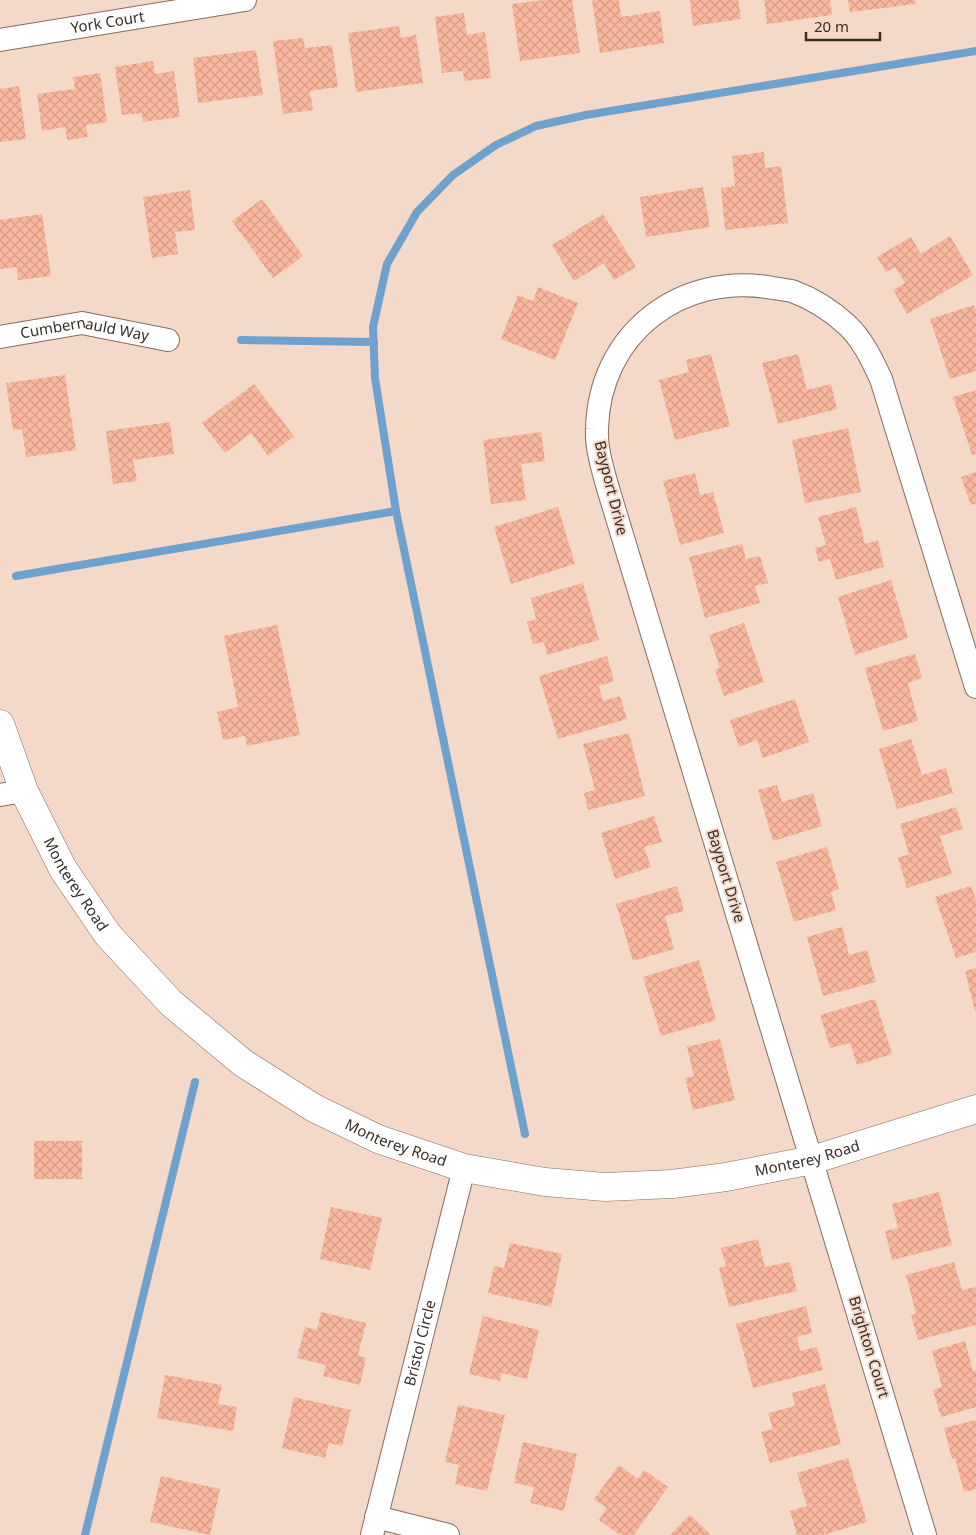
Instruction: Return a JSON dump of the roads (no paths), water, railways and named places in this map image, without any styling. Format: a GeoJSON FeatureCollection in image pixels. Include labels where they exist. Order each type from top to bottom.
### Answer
{"type":"FeatureCollection","features":[{"type":"Feature","properties":{"kind":"street","name":"York Court"},"geometry":{"type":"LineString","coordinates":[[0,40],[245,0]]}},
{"type":"Feature","properties":{"kind":"street","name":"Bayport Drive"},"geometry":{"type":"LineString","coordinates":[[812,1160],[615,513],[600,458],[596,430],[605,382],[614,361],[625,343],[640,325],[661,308],[691,294],[726,285],[759,285],[792,291],[819,304],[847,325],[867,349],[881,379],[976,687]]}},
{"type":"Feature","properties":{"kind":"street","name":"Cumbernauld Way"},"geometry":{"type":"LineString","coordinates":[[0,336],[82,323],[168,340]]}},
{"type":"Feature","properties":{"kind":"street","name":"Monterey Road"},"geometry":{"type":"LineString","coordinates":[[0,724],[12,793],[108,935],[171,1003],[242,1063],[314,1108],[378,1139],[464,1168],[545,1182],[605,1187],[672,1184],[726,1177],[812,1160],[976,1109]]}},
{"type":"Feature","properties":{"kind":"street","name":"Brighton Court"},"geometry":{"type":"LineString","coordinates":[[812,1160],[925,1535]]}},
{"type":"Feature","properties":{"kind":"street","name":"Bristol Circle"},"geometry":{"type":"LineString","coordinates":[[448,1535],[374,1526],[464,1168]]}},
{"type":"Feature","properties":{"kind":"waterway"},"geometry":{"type":"LineString","coordinates":[[525,1134],[396,511],[375,378],[373,327],[387,264],[417,212],[453,175],[496,145],[536,126],[586,115],[976,51]]}},
{"type":"Feature","properties":{"kind":"waterway"},"geometry":{"type":"LineString","coordinates":[[241,340],[374,342]]}},
{"type":"Feature","properties":{"kind":"waterway"},"geometry":{"type":"LineString","coordinates":[[16,576],[396,511]]}},
{"type":"Feature","properties":{"kind":"waterway"},"geometry":{"type":"LineString","coordinates":[[85,1535],[195,1082]]}}]}
